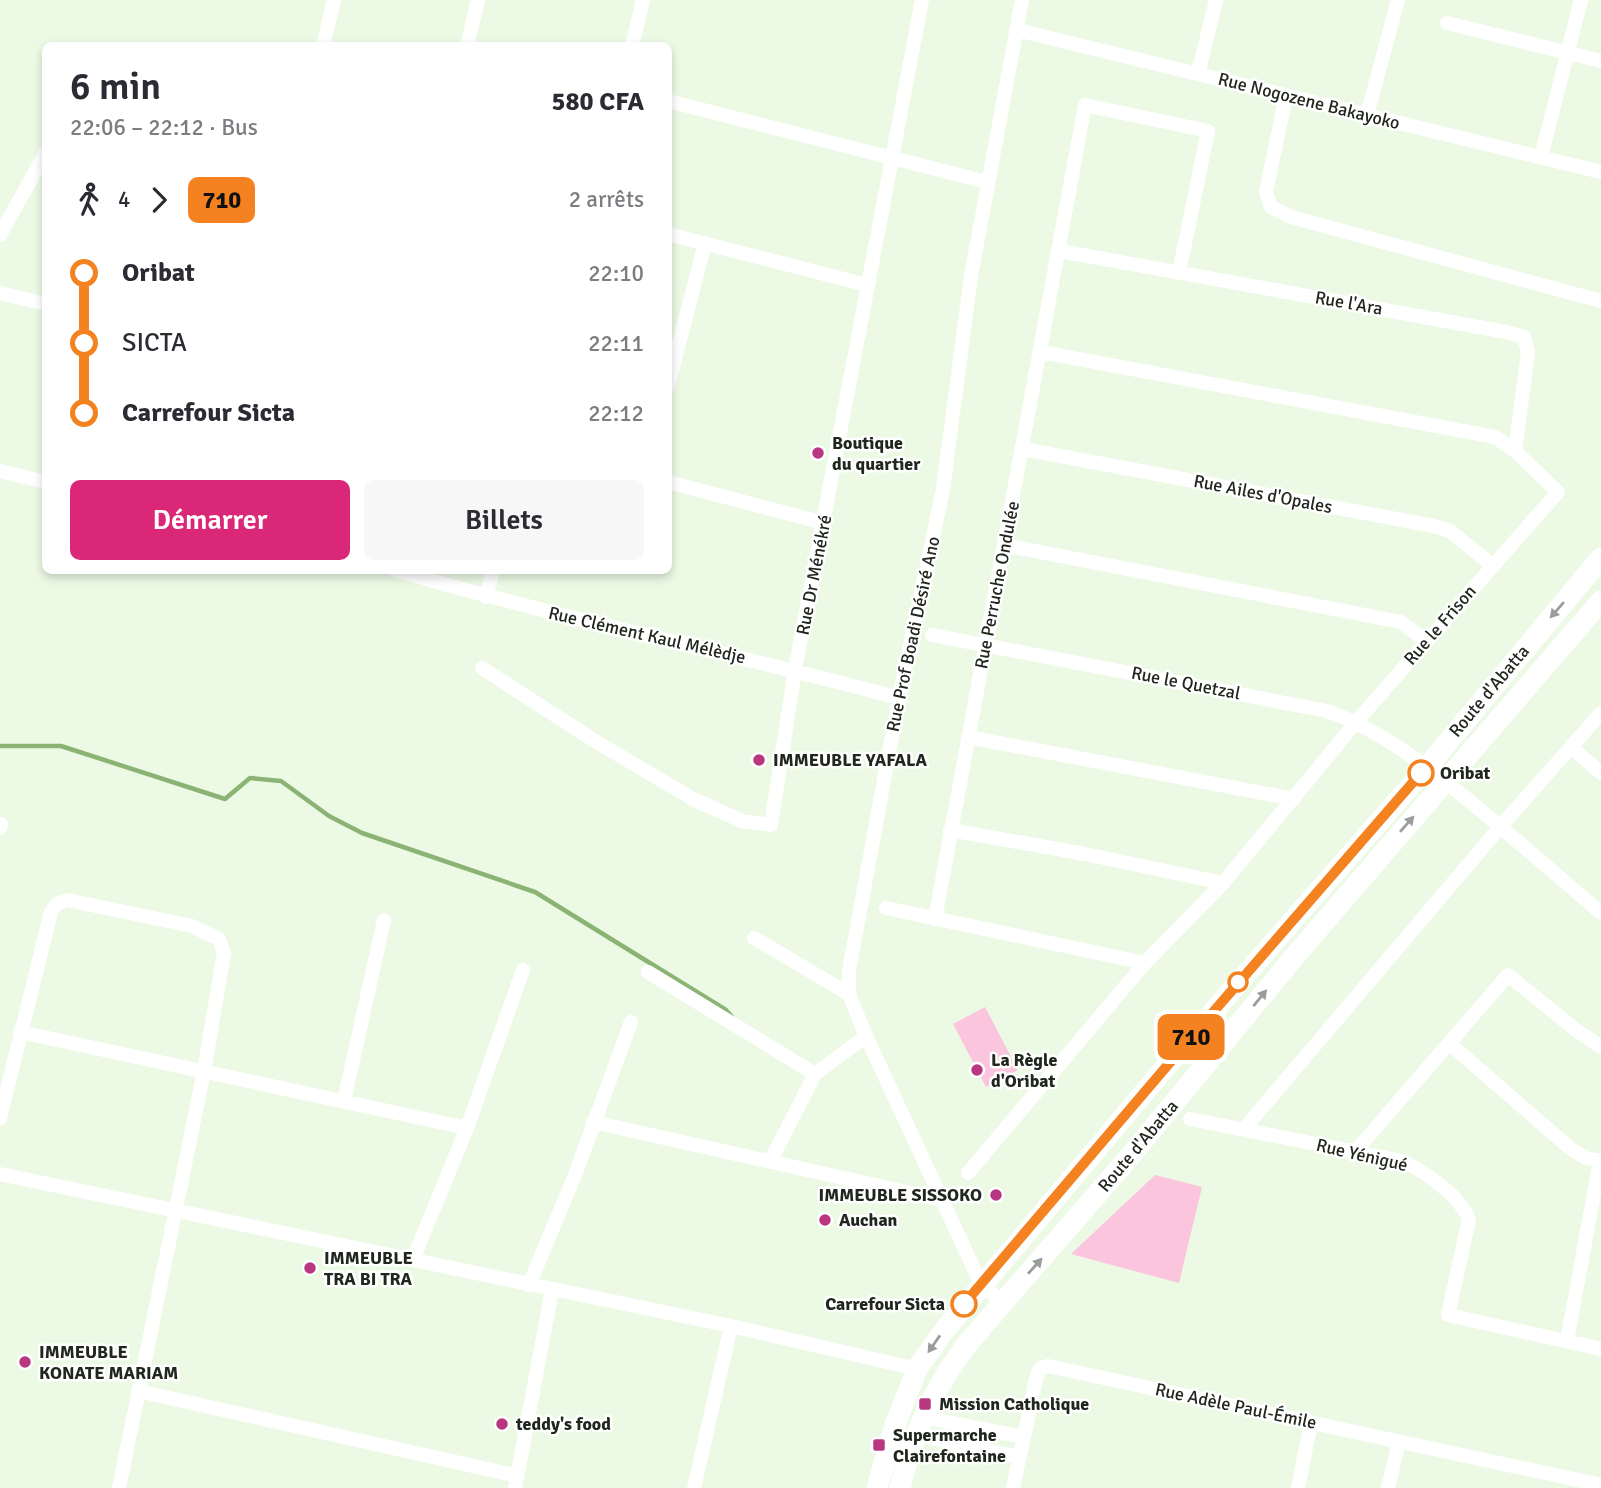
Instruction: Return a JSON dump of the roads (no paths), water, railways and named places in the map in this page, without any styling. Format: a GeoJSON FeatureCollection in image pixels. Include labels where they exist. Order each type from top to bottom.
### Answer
{"type":"FeatureCollection","features":[{"type":"Feature","properties":{"kind":"street"},"geometry":{"type":"LineString","coordinates":[[324,42],[334,0]]}},
{"type":"Feature","properties":{"kind":"street"},"geometry":{"type":"LineString","coordinates":[[468,42],[478,0]]}},
{"type":"Feature","properties":{"kind":"street"},"geometry":{"type":"LineString","coordinates":[[633,42],[643,0]]}},
{"type":"Feature","properties":{"kind":"street","name":"Rue Dr Ménékré"},"geometry":{"type":"LineString","coordinates":[[482,668],[595,741],[693,799],[741,821],[771,825],[795,670],[922,0]]}},
{"type":"Feature","properties":{"kind":"street","name":"Rue Prof Boadi Désiré Ano"},"geometry":{"type":"LineString","coordinates":[[981,1284],[866,1036],[849,994],[849,971],[899,698],[943,489],[971,276],[1022,0]]}},
{"type":"Feature","properties":{"kind":"street"},"geometry":{"type":"LineString","coordinates":[[1198,74],[1216,0]]}},
{"type":"Feature","properties":{"kind":"street"},"geometry":{"type":"LineString","coordinates":[[1367,115],[1398,0]]}},
{"type":"Feature","properties":{"kind":"street"},"geometry":{"type":"LineString","coordinates":[[1541,157],[1581,0]]}},
{"type":"Feature","properties":{"kind":"street"},"geometry":{"type":"LineString","coordinates":[[1447,23],[1601,61]]}},
{"type":"Feature","properties":{"kind":"street","name":"Rue Nogozene Bakayoko"},"geometry":{"type":"LineString","coordinates":[[1017,30],[1601,172]]}},
{"type":"Feature","properties":{"kind":"street"},"geometry":{"type":"LineString","coordinates":[[1286,95],[1266,192],[1271,207],[1292,217],[1601,301]]}},
{"type":"Feature","properties":{"kind":"street"},"geometry":{"type":"LineString","coordinates":[[672,102],[987,182]]}},
{"type":"Feature","properties":{"kind":"street","name":"Rue Perruche Ondulée"},"geometry":{"type":"LineString","coordinates":[[935,919],[1085,105],[1208,131],[1179,272]]}},
{"type":"Feature","properties":{"kind":"street"},"geometry":{"type":"LineString","coordinates":[[0,235],[42,159]]}},
{"type":"Feature","properties":{"kind":"street"},"geometry":{"type":"LineString","coordinates":[[672,235],[867,285]]}},
{"type":"Feature","properties":{"kind":"street"},"geometry":{"type":"LineString","coordinates":[[672,358],[705,243]]}},
{"type":"Feature","properties":{"kind":"street","name":"Rue l'Ara"},"geometry":{"type":"LineString","coordinates":[[1060,251],[1524,337],[1528,352],[1515,451]]}},
{"type":"Feature","properties":{"kind":"street"},"geometry":{"type":"LineString","coordinates":[[0,293],[42,303]]}},
{"type":"Feature","properties":{"kind":"street","name":"Rue le Frison"},"geometry":{"type":"LineString","coordinates":[[968,1173],[1145,963],[1223,883],[1357,721],[1558,492],[1515,451],[1496,437],[1041,352]]}},
{"type":"Feature","properties":{"kind":"street","name":"Rue Ailes d'Opales"},"geometry":{"type":"LineString","coordinates":[[1023,449],[1434,526],[1450,531],[1492,565]]}},
{"type":"Feature","properties":{"kind":"street"},"geometry":{"type":"LineString","coordinates":[[0,471],[42,481]]}},
{"type":"Feature","properties":{"kind":"street"},"geometry":{"type":"LineString","coordinates":[[672,483],[824,523]]}},
{"type":"Feature","properties":{"kind":"street"},"geometry":{"type":"LineString","coordinates":[[1004,545],[1401,622],[1426,641]]}},
{"type":"Feature","properties":{"kind":"street","name":"Route d'Abatta"},"geometry":{"type":"LineString","coordinates":[[877,1488],[895,1425],[917,1369],[943,1332],[1201,1026],[1427,767],[1601,558]]}},
{"type":"Feature","properties":{"kind":"street","name":"Rue Clément Kaul Mélèdje"},"geometry":{"type":"LineString","coordinates":[[409,574],[486,597],[795,670],[899,698]]}},
{"type":"Feature","properties":{"kind":"street"},"geometry":{"type":"LineString","coordinates":[[486,597],[492,574]]}},
{"type":"Feature","properties":{"kind":"street","name":"Route d'Abatta"},"geometry":{"type":"LineString","coordinates":[[900,1488],[919,1426],[948,1368],[1132,1154],[1302,947],[1601,601]]}},
{"type":"Feature","properties":{"kind":"street","name":"Rue le Quetzal"},"geometry":{"type":"LineString","coordinates":[[932,635],[1327,711],[1357,721],[1445,781],[1601,914]]}},
{"type":"Feature","properties":{"kind":"street"},"geometry":{"type":"LineString","coordinates":[[1244,1129],[1501,826],[1601,713]]}},
{"type":"Feature","properties":{"kind":"street"},"geometry":{"type":"LineString","coordinates":[[968,737],[1294,799]]}},
{"type":"Feature","properties":{"kind":"street"},"geometry":{"type":"LineString","coordinates":[[1572,747],[1601,773]]}},
{"type":"Feature","properties":{"kind":"street"},"geometry":{"type":"LineString","coordinates":[[950,830],[1085,854],[1223,883]]}},
{"type":"Feature","properties":{"kind":"street"},"geometry":{"type":"LineString","coordinates":[[0,1118],[51,912],[57,904],[67,900],[192,926],[219,939],[225,953],[204,1071],[119,1488]]}},
{"type":"Feature","properties":{"kind":"street"},"geometry":{"type":"LineString","coordinates":[[886,908],[1145,963]]}},
{"type":"Feature","properties":{"kind":"street"},"geometry":{"type":"LineString","coordinates":[[344,1101],[384,920]]}},
{"type":"Feature","properties":{"kind":"street"},"geometry":{"type":"LineString","coordinates":[[754,938],[849,994]]}},
{"type":"Feature","properties":{"kind":"street"},"geometry":{"type":"LineString","coordinates":[[413,1259],[467,1128],[523,970]]}},
{"type":"Feature","properties":{"kind":"street"},"geometry":{"type":"LineString","coordinates":[[648,972],[815,1074]]}},
{"type":"Feature","properties":{"kind":"street"},"geometry":{"type":"LineString","coordinates":[[1354,1153],[1508,975],[1601,1047]]}},
{"type":"Feature","properties":{"kind":"street"},"geometry":{"type":"LineString","coordinates":[[529,1285],[575,1175],[631,1022]]}},
{"type":"Feature","properties":{"kind":"street"},"geometry":{"type":"LineString","coordinates":[[20,1032],[467,1128]]}},
{"type":"Feature","properties":{"kind":"street"},"geometry":{"type":"LineString","coordinates":[[770,1162],[815,1074],[866,1036]]}},
{"type":"Feature","properties":{"kind":"street"},"geometry":{"type":"LineString","coordinates":[[1448,1043],[1571,1149],[1586,1158],[1601,1161],[1567,1341]]}},
{"type":"Feature","properties":{"kind":"street","name":"Rue Yénigué"},"geometry":{"type":"LineString","coordinates":[[1190,1119],[1402,1161],[1420,1169],[1465,1208],[1469,1219],[1448,1315],[1601,1349]]}},
{"type":"Feature","properties":{"kind":"street"},"geometry":{"type":"LineString","coordinates":[[593,1122],[942,1200]]}},
{"type":"Feature","properties":{"kind":"street"},"geometry":{"type":"LineString","coordinates":[[0,1174],[731,1326],[917,1369]]}},
{"type":"Feature","properties":{"kind":"street"},"geometry":{"type":"LineString","coordinates":[[981,1284],[1002,1302]]}},
{"type":"Feature","properties":{"kind":"street"},"geometry":{"type":"LineString","coordinates":[[138,1391],[517,1482],[552,1290]]}},
{"type":"Feature","properties":{"kind":"street"},"geometry":{"type":"LineString","coordinates":[[694,1488],[731,1326]]}},
{"type":"Feature","properties":{"kind":"street","name":"Rue Adèle Paul-Émile"},"geometry":{"type":"LineString","coordinates":[[1013,1488],[1037,1375],[1041,1368],[1048,1367],[1601,1485]]}},
{"type":"Feature","properties":{"kind":"street"},"geometry":{"type":"LineString","coordinates":[[1298,1488],[1311,1422]]}},
{"type":"Feature","properties":{"kind":"street"},"geometry":{"type":"LineString","coordinates":[[919,1426],[1023,1437]]}},
{"type":"Feature","properties":{"kind":"street"},"geometry":{"type":"LineString","coordinates":[[919,1426],[1019,1457]]}},
{"type":"Feature","properties":{"kind":"street"},"geometry":{"type":"LineString","coordinates":[[1388,1488],[1399,1441]]}},
{"type":"Feature","properties":{"kind":"waterway"},"geometry":{"type":"LineString","coordinates":[[0,746],[61,746],[225,799],[250,778],[281,781],[329,816],[362,833],[535,892],[726,1010],[732,1017]]}},
{"type":"Feature","properties":{"kind":"place","name":"Boutique du quartier"},"geometry":{"type":"Point","coordinates":[818,453]}},
{"type":"Feature","properties":{"kind":"place","name":"IMMEUBLE YAFALA"},"geometry":{"type":"Point","coordinates":[759,760]}},
{"type":"Feature","properties":{"kind":"place","name":"Oribat"},"geometry":{"type":"Point","coordinates":[1421,773]}},
{"type":"Feature","properties":{"kind":"place","name":"La Règle d'Oribat"},"geometry":{"type":"Point","coordinates":[977,1070]}},
{"type":"Feature","properties":{"kind":"place","name":"IMMEUBLE SISSOKO"},"geometry":{"type":"Point","coordinates":[996,1195]}},
{"type":"Feature","properties":{"kind":"place","name":"Auchan"},"geometry":{"type":"Point","coordinates":[825,1220]}},
{"type":"Feature","properties":{"kind":"place","name":"IMMEUBLE TRA BI TRA"},"geometry":{"type":"Point","coordinates":[310,1268]}},
{"type":"Feature","properties":{"kind":"place","name":"Carrefour Sicta"},"geometry":{"type":"Point","coordinates":[964,1304]}},
{"type":"Feature","properties":{"kind":"place","name":"IMMEUBLE KONATE MARIAM"},"geometry":{"type":"Point","coordinates":[25,1362]}},
{"type":"Feature","properties":{"kind":"place","name":"Mission Catholique"},"geometry":{"type":"Point","coordinates":[925,1404]}},
{"type":"Feature","properties":{"kind":"place","name":"teddy's food"},"geometry":{"type":"Point","coordinates":[502,1424]}},
{"type":"Feature","properties":{"kind":"place","name":"Supermarche Clairefontaine"},"geometry":{"type":"Point","coordinates":[879,1445]}}]}
